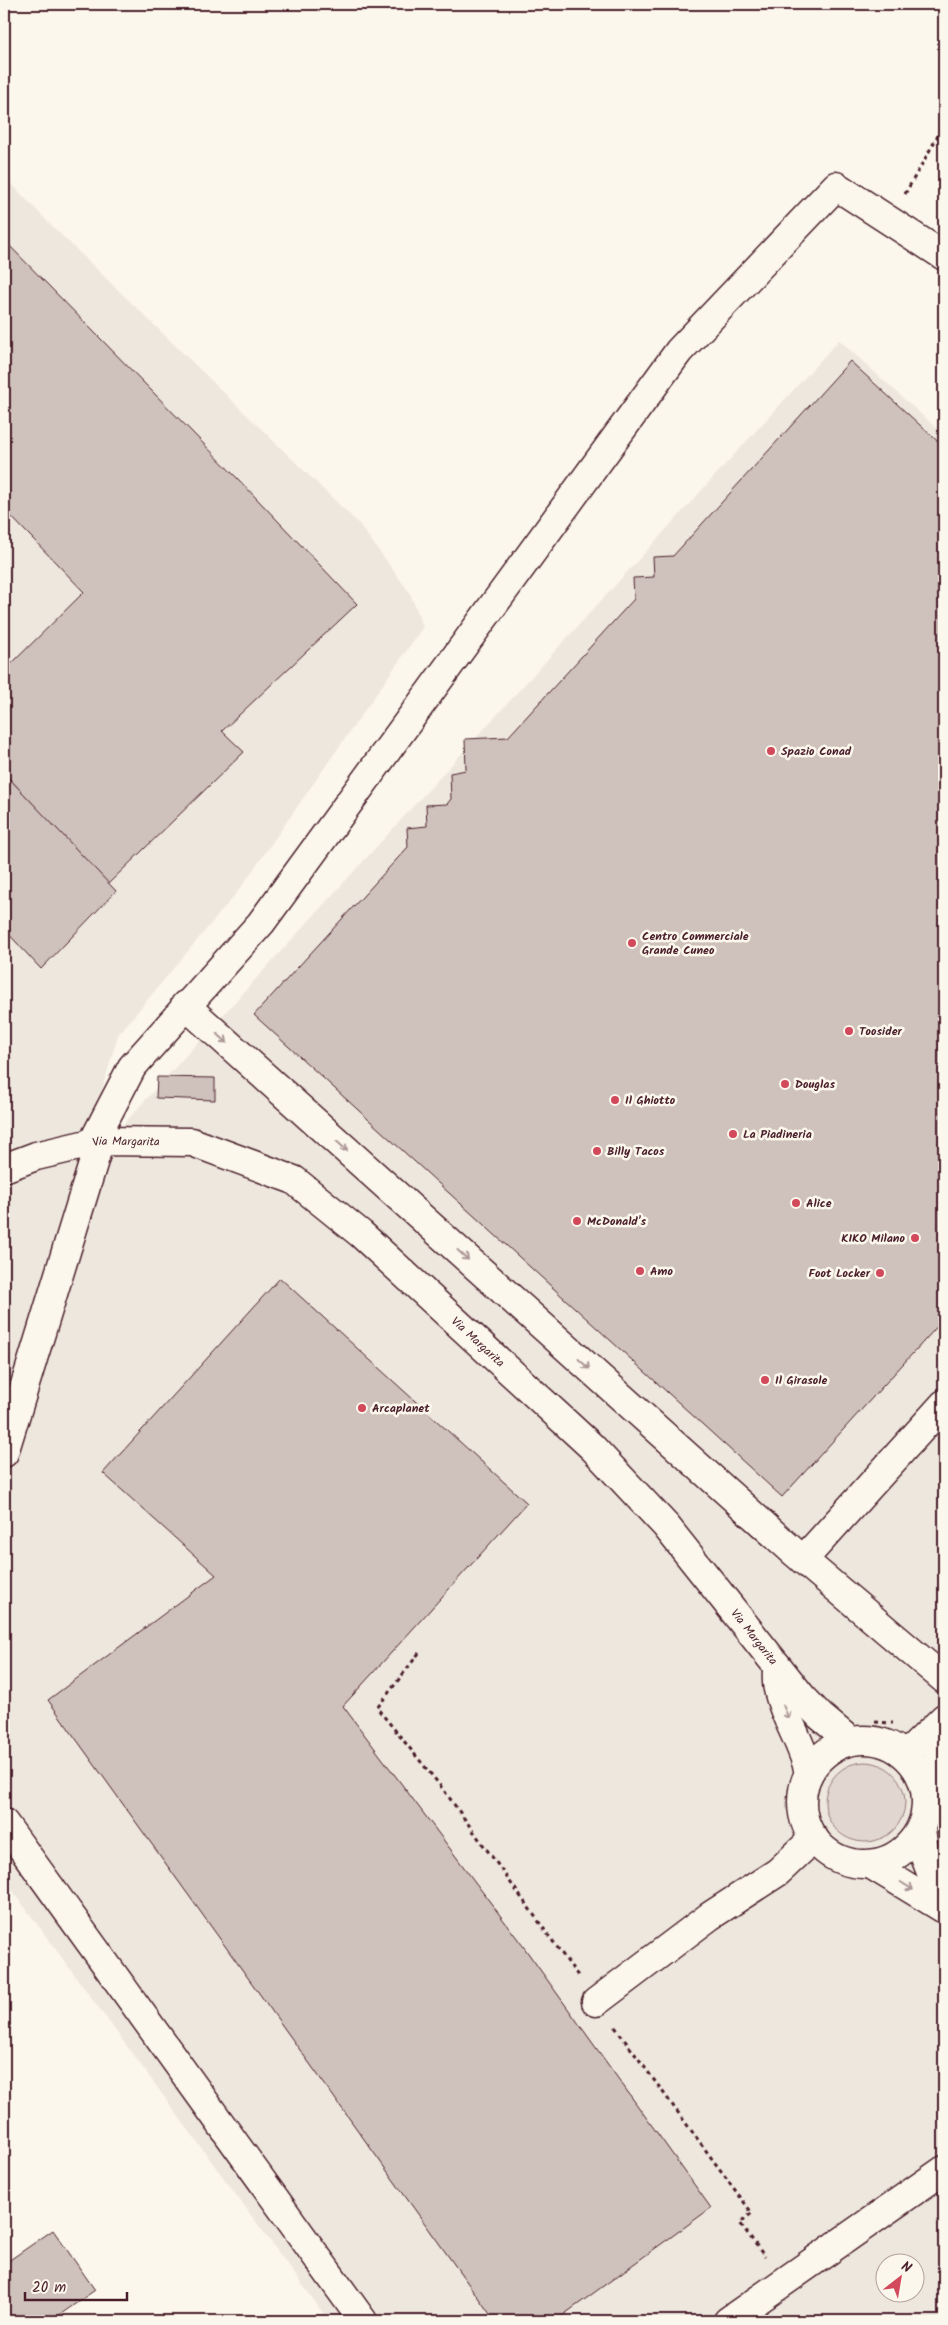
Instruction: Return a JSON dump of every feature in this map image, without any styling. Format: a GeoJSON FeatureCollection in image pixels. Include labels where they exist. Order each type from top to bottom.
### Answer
{"type":"FeatureCollection","features":[{"type":"Feature","properties":{"kind":"lane"},"geometry":{"type":"LineString","coordinates":[[4,1453],[96,1142],[132,1067],[185,1005],[261,923],[679,351],[836,186],[944,256]]}},
{"type":"Feature","properties":{"kind":"lane"},"geometry":{"type":"LineString","coordinates":[[185,1005],[803,1560],[944,1679]]}},
{"type":"Feature","properties":{"kind":"lane","name":"Via Margarita"},"geometry":{"type":"LineString","coordinates":[[4,1168],[36,1156],[96,1142],[192,1142],[294,1180],[361,1234],[592,1447],[666,1526],[814,1710],[850,1741]]}},
{"type":"Feature","properties":{"kind":"lane"},"geometry":{"type":"LineString","coordinates":[[803,1560],[944,1404]]}},
{"type":"Feature","properties":{"kind":"lane"},"geometry":{"type":"LineString","coordinates":[[777,1664],[777,1688],[783,1707],[804,1752],[809,1773]]}},
{"type":"Feature","properties":{"kind":"lane"},"geometry":{"type":"LineString","coordinates":[[906,1755],[944,1718]]}},
{"type":"Feature","properties":{"kind":"lane"},"geometry":{"type":"LineString","coordinates":[[921,1829],[910,1844],[894,1857],[870,1864],[851,1862],[834,1856],[814,1838],[806,1823],[802,1806],[803,1789],[809,1773],[819,1758],[833,1748],[850,1741],[870,1740],[889,1744],[906,1755],[918,1770],[926,1789],[926,1809],[921,1829],[925,1857],[944,1908]]}},
{"type":"Feature","properties":{"kind":"lane"},"geometry":{"type":"LineString","coordinates":[[926,1789],[944,1747]]}},
{"type":"Feature","properties":{"kind":"lane"},"geometry":{"type":"LineString","coordinates":[[4,1823],[363,2321]]}},
{"type":"Feature","properties":{"kind":"lane"},"geometry":{"type":"LineString","coordinates":[[596,2002],[710,1916],[778,1872],[814,1838]]}},
{"type":"Feature","properties":{"kind":"lane"},"geometry":{"type":"LineString","coordinates":[[778,1872],[803,1868],[834,1856]]}},
{"type":"Feature","properties":{"kind":"lane"},"geometry":{"type":"LineString","coordinates":[[870,1864],[944,1908]]}},
{"type":"Feature","properties":{"kind":"lane"},"geometry":{"type":"LineString","coordinates":[[728,2321],[944,2170]]}},
{"type":"Feature","properties":{"kind":"path"},"geometry":{"type":"LineString","coordinates":[[890,221],[944,125]]}},
{"type":"Feature","properties":{"kind":"path"},"geometry":{"type":"LineString","coordinates":[[419,1652],[377,1708],[443,1789],[596,2002],[752,2213],[740,2223],[745,2233]]}},
{"type":"Feature","properties":{"kind":"shaded area"},"geometry":{"type":"Polygon","coordinates":[[[4,176],[48,222],[359,524],[410,593],[423,627],[239,890],[118,1035],[77,1175],[839,340],[944,435],[944,2319],[942,2321],[329,2321],[4,1879],[4,176]]]}},
{"type":"Feature","properties":{"kind":"shaded area"},"geometry":{"type":"Polygon","coordinates":[[[865,1762],[880,1765],[893,1774],[902,1787],[905,1802],[902,1817],[893,1830],[880,1839],[865,1842],[850,1839],[837,1830],[828,1817],[825,1802],[828,1787],[837,1774],[850,1765],[865,1762]]]}},
{"type":"Feature","properties":{"kind":"building"},"geometry":{"type":"Polygon","coordinates":[[[4,240],[239,480],[357,604],[222,731],[244,752],[108,884],[4,773],[4,671],[84,592],[4,509],[4,240]]]}},
{"type":"Feature","properties":{"kind":"building","name":"Centro Commerciale Grande Cuneo"},"geometry":{"type":"Polygon","coordinates":[[[850,361],[944,447],[944,1319],[782,1497],[254,1015],[408,847],[407,828],[427,826],[426,805],[447,804],[451,799],[450,773],[466,770],[465,739],[508,737],[634,599],[633,578],[654,577],[653,557],[673,556],[850,361]]]}},
{"type":"Feature","properties":{"kind":"building"},"geometry":{"type":"Polygon","coordinates":[[[4,773],[116,891],[41,969],[4,929],[4,773]]]}},
{"type":"Feature","properties":{"kind":"building"},"geometry":{"type":"Polygon","coordinates":[[[157,1077],[215,1078],[215,1100],[156,1098],[157,1077]]]}},
{"type":"Feature","properties":{"kind":"building"},"geometry":{"type":"Polygon","coordinates":[[[280,1278],[527,1503],[343,1706],[523,1946],[711,2208],[555,2321],[495,2321],[48,1700],[216,1575],[103,1473],[280,1278]]]}},
{"type":"Feature","properties":{"kind":"building"},"geometry":{"type":"Polygon","coordinates":[[[53,2230],[95,2290],[51,2321],[4,2321],[4,2264],[53,2230]]]}},
{"type":"Feature","properties":{"kind":"place","name":"Spazio Conad"},"geometry":{"type":"Point","coordinates":[771,751]}},
{"type":"Feature","properties":{"kind":"place","name":"Centro Commerciale Grande Cuneo"},"geometry":{"type":"Point","coordinates":[632,943]}},
{"type":"Feature","properties":{"kind":"place","name":"Toosider"},"geometry":{"type":"Point","coordinates":[849,1031]}},
{"type":"Feature","properties":{"kind":"place","name":"Douglas"},"geometry":{"type":"Point","coordinates":[785,1084]}},
{"type":"Feature","properties":{"kind":"place","name":"Il Ghiotto"},"geometry":{"type":"Point","coordinates":[615,1100]}},
{"type":"Feature","properties":{"kind":"place","name":"La Piadineria"},"geometry":{"type":"Point","coordinates":[733,1134]}},
{"type":"Feature","properties":{"kind":"place","name":"Billy Tacos"},"geometry":{"type":"Point","coordinates":[597,1151]}},
{"type":"Feature","properties":{"kind":"place","name":"Alice"},"geometry":{"type":"Point","coordinates":[796,1203]}},
{"type":"Feature","properties":{"kind":"place","name":"McDonald's"},"geometry":{"type":"Point","coordinates":[577,1221]}},
{"type":"Feature","properties":{"kind":"place","name":"KIKO Milano"},"geometry":{"type":"Point","coordinates":[915,1238]}},
{"type":"Feature","properties":{"kind":"place","name":"Amo"},"geometry":{"type":"Point","coordinates":[640,1271]}},
{"type":"Feature","properties":{"kind":"place","name":"Foot Locker"},"geometry":{"type":"Point","coordinates":[880,1273]}},
{"type":"Feature","properties":{"kind":"place","name":"Il Girasole"},"geometry":{"type":"Point","coordinates":[765,1380]}},
{"type":"Feature","properties":{"kind":"place","name":"Arcaplanet"},"geometry":{"type":"Point","coordinates":[362,1408]}}]}
